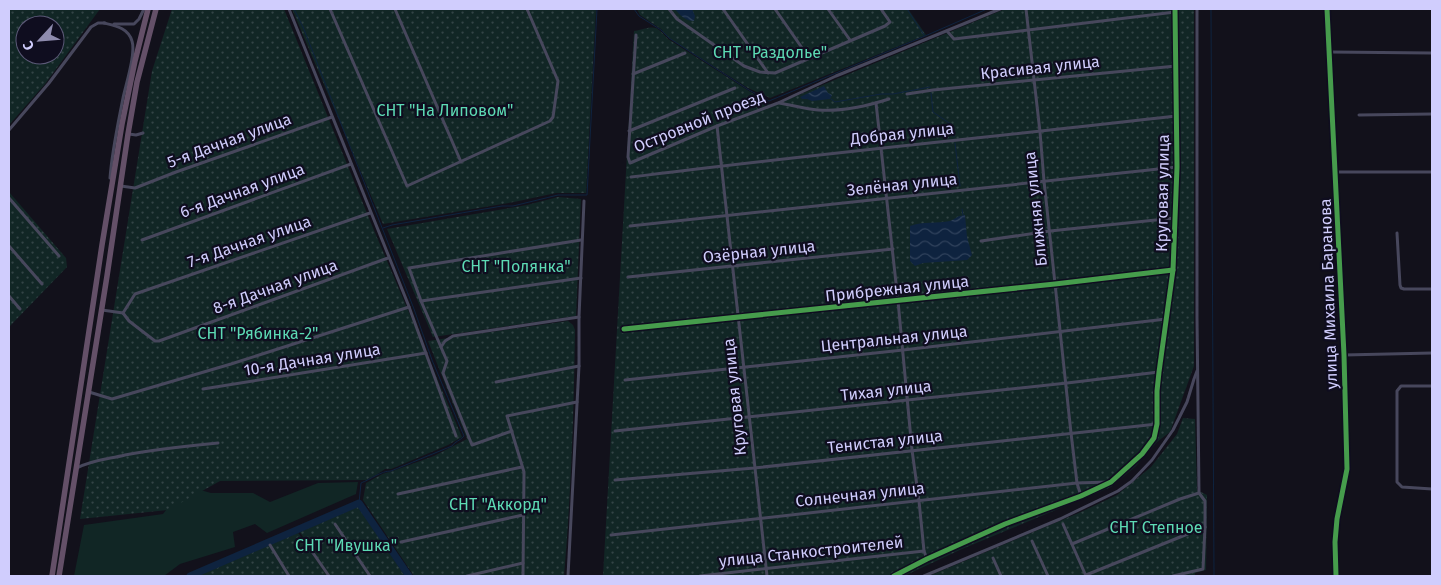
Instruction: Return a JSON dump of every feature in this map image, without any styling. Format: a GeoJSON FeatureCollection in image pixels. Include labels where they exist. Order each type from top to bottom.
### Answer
{"type":"FeatureCollection","features":[{"type":"Feature","properties":{"kind":"highway"},"geometry":{"type":"LineString","coordinates":[[52,576],[109,204],[127,98],[146,9]]}},
{"type":"Feature","properties":{"kind":"highway"},"geometry":{"type":"LineString","coordinates":[[59,576],[101,318],[128,134],[137,82],[157,9]]}},
{"type":"Feature","properties":{"kind":"highway"},"geometry":{"type":"LineString","coordinates":[[91,316],[101,318]]}},
{"type":"Feature","properties":{"kind":"street"},"geometry":{"type":"LineString","coordinates":[[9,130],[49,83],[91,27],[98,23],[132,25],[140,19],[146,9]]}},
{"type":"Feature","properties":{"kind":"street"},"geometry":{"type":"LineString","coordinates":[[289,9],[409,307],[456,436]]}},
{"type":"Feature","properties":{"kind":"street"},"geometry":{"type":"LineString","coordinates":[[330,9],[406,186],[550,121],[553,117],[558,81],[527,9]]}},
{"type":"Feature","properties":{"kind":"street"},"geometry":{"type":"LineString","coordinates":[[395,9],[461,162]]}},
{"type":"Feature","properties":{"kind":"street"},"geometry":{"type":"LineString","coordinates":[[669,9],[677,19],[736,60],[752,69],[768,73],[775,73],[885,26],[890,22],[881,9]]}},
{"type":"Feature","properties":{"kind":"street"},"geometry":{"type":"LineString","coordinates":[[723,9],[768,73]]}},
{"type":"Feature","properties":{"kind":"street"},"geometry":{"type":"LineString","coordinates":[[775,9],[809,58]]}},
{"type":"Feature","properties":{"kind":"street"},"geometry":{"type":"LineString","coordinates":[[828,9],[850,40]]}},
{"type":"Feature","properties":{"kind":"street"},"geometry":{"type":"LineString","coordinates":[[778,102],[836,76],[1000,9]]}},
{"type":"Feature","properties":{"kind":"street","name":"Ближняя улица"},"geometry":{"type":"LineString","coordinates":[[1026,9],[1071,433],[1077,483],[1081,496]]}},
{"type":"Feature","properties":{"kind":"street"},"geometry":{"type":"LineString","coordinates":[[1173,576],[1203,569],[1205,527],[1205,501],[1199,493],[1196,9]]}},
{"type":"Feature","properties":{"kind":"street","name":"улица Михаила Баранова"},"geometry":{"type":"LineString","coordinates":[[1328,9],[1344,355],[1347,469],[1334,542],[1336,576]]}},
{"type":"Feature","properties":{"kind":"street"},"geometry":{"type":"LineString","coordinates":[[947,31],[954,39],[1175,10]]}},
{"type":"Feature","properties":{"kind":"street","name":"Круговая улица"},"geometry":{"type":"LineString","coordinates":[[894,576],[1005,524],[1081,496],[1111,482],[1142,454],[1154,438],[1158,424],[1157,391],[1159,372],[1173,270],[1177,167],[1175,10]]}},
{"type":"Feature","properties":{"kind":"street"},"geometry":{"type":"LineString","coordinates":[[104,23],[119,27],[126,32],[131,38],[134,47],[115,145],[109,204]]}},
{"type":"Feature","properties":{"kind":"street"},"geometry":{"type":"LineString","coordinates":[[636,35],[630,131],[735,88]]}},
{"type":"Feature","properties":{"kind":"street"},"geometry":{"type":"LineString","coordinates":[[1330,52],[1432,53]]}},
{"type":"Feature","properties":{"kind":"street"},"geometry":{"type":"LineString","coordinates":[[633,74],[685,53]]}},
{"type":"Feature","properties":{"kind":"street","name":"Красивая улица"},"geometry":{"type":"LineString","coordinates":[[907,94],[1176,66]]}},
{"type":"Feature","properties":{"kind":"street"},"geometry":{"type":"LineString","coordinates":[[778,102],[818,110],[842,110],[889,100]]}},
{"type":"Feature","properties":{"kind":"street","name":"Островной проезд"},"geometry":{"type":"LineString","coordinates":[[630,131],[628,157],[630,163],[778,102]]}},
{"type":"Feature","properties":{"kind":"street"},"geometry":{"type":"LineString","coordinates":[[876,104],[893,249],[912,450],[924,551],[927,559]]}},
{"type":"Feature","properties":{"kind":"street"},"geometry":{"type":"LineString","coordinates":[[1359,115],[1432,114]]}},
{"type":"Feature","properties":{"kind":"street","name":"Добрая улица"},"geometry":{"type":"LineString","coordinates":[[630,177],[722,165],[1176,116]]}},
{"type":"Feature","properties":{"kind":"street","name":"5-я Дачная улица"},"geometry":{"type":"LineString","coordinates":[[120,186],[135,188],[332,117]]}},
{"type":"Feature","properties":{"kind":"street","name":"Круговая улица"},"geometry":{"type":"LineString","coordinates":[[717,126],[767,576]]}},
{"type":"Feature","properties":{"kind":"street"},"geometry":{"type":"LineString","coordinates":[[128,134],[136,135],[143,133]]}},
{"type":"Feature","properties":{"kind":"street","name":"6-я Дачная улица"},"geometry":{"type":"LineString","coordinates":[[142,240],[351,164]]}},
{"type":"Feature","properties":{"kind":"street","name":"Зелёная улица"},"geometry":{"type":"LineString","coordinates":[[630,226],[1177,167]]}},
{"type":"Feature","properties":{"kind":"street"},"geometry":{"type":"LineString","coordinates":[[1336,172],[1432,172]]}},
{"type":"Feature","properties":{"kind":"street"},"geometry":{"type":"LineString","coordinates":[[9,198],[59,256]]}},
{"type":"Feature","properties":{"kind":"street"},"geometry":{"type":"LineString","coordinates":[[568,576],[577,402],[584,201]]}},
{"type":"Feature","properties":{"kind":"street","name":"7-я Дачная улица"},"geometry":{"type":"LineString","coordinates":[[123,313],[135,294],[370,213]]}},
{"type":"Feature","properties":{"kind":"street"},"geometry":{"type":"LineString","coordinates":[[981,241],[1050,231],[1175,218]]}},
{"type":"Feature","properties":{"kind":"street"},"geometry":{"type":"LineString","coordinates":[[1396,234],[1401,288],[1432,289]]}},
{"type":"Feature","properties":{"kind":"street"},"geometry":{"type":"LineString","coordinates":[[512,431],[472,445],[443,373],[446,361],[409,268],[582,240]]}},
{"type":"Feature","properties":{"kind":"street"},"geometry":{"type":"LineString","coordinates":[[9,246],[42,284]]}},
{"type":"Feature","properties":{"kind":"street","name":"Озёрная улица"},"geometry":{"type":"LineString","coordinates":[[628,276],[893,249]]}},
{"type":"Feature","properties":{"kind":"street","name":"8-я Дачная улица"},"geometry":{"type":"LineString","coordinates":[[123,313],[129,321],[155,341],[158,341],[388,258]]}},
{"type":"Feature","properties":{"kind":"street","name":"Прибрежная улица"},"geometry":{"type":"LineString","coordinates":[[624,329],[1173,270]]}},
{"type":"Feature","properties":{"kind":"street"},"geometry":{"type":"LineString","coordinates":[[421,301],[581,278]]}},
{"type":"Feature","properties":{"kind":"street"},"geometry":{"type":"LineString","coordinates":[[9,296],[20,309]]}},
{"type":"Feature","properties":{"kind":"street"},"geometry":{"type":"LineString","coordinates":[[89,392],[112,399],[231,364],[409,307]]}},
{"type":"Feature","properties":{"kind":"street"},"geometry":{"type":"LineString","coordinates":[[102,310],[123,313]]}},
{"type":"Feature","properties":{"kind":"street"},"geometry":{"type":"LineString","coordinates":[[441,348],[445,340],[453,336],[579,317]]}},
{"type":"Feature","properties":{"kind":"street","name":"Центральная улица"},"geometry":{"type":"LineString","coordinates":[[625,380],[1166,319]]}},
{"type":"Feature","properties":{"kind":"street","name":"10-я Дачная улица"},"geometry":{"type":"LineString","coordinates":[[203,389],[426,353]]}},
{"type":"Feature","properties":{"kind":"street"},"geometry":{"type":"LineString","coordinates":[[1344,355],[1432,353]]}},
{"type":"Feature","properties":{"kind":"street"},"geometry":{"type":"LineString","coordinates":[[496,382],[578,366]]}},
{"type":"Feature","properties":{"kind":"street"},"geometry":{"type":"LineString","coordinates":[[924,576],[1060,519],[1118,491],[1132,481],[1152,460],[1173,430],[1187,402],[1198,370]]}},
{"type":"Feature","properties":{"kind":"street","name":"Тихая улица"},"geometry":{"type":"LineString","coordinates":[[615,431],[1159,372]]}},
{"type":"Feature","properties":{"kind":"street"},"geometry":{"type":"LineString","coordinates":[[1432,386],[1401,386],[1397,391],[1397,482],[1402,487],[1432,489]]}},
{"type":"Feature","properties":{"kind":"street"},"geometry":{"type":"LineString","coordinates":[[523,576],[524,472],[508,416],[577,402]]}},
{"type":"Feature","properties":{"kind":"street","name":"Тенистая улица"},"geometry":{"type":"LineString","coordinates":[[615,480],[754,468],[1158,424]]}},
{"type":"Feature","properties":{"kind":"street"},"geometry":{"type":"LineString","coordinates":[[76,468],[104,458],[149,450],[218,442]]}},
{"type":"Feature","properties":{"kind":"street"},"geometry":{"type":"LineString","coordinates":[[398,494],[522,467]]}},
{"type":"Feature","properties":{"kind":"street","name":"Солнечная улица"},"geometry":{"type":"LineString","coordinates":[[611,535],[1077,483],[1111,482]]}},
{"type":"Feature","properties":{"kind":"street"},"geometry":{"type":"LineString","coordinates":[[1072,544],[1180,499],[1199,493]]}},
{"type":"Feature","properties":{"kind":"street"},"geometry":{"type":"LineString","coordinates":[[401,542],[523,515]]}},
{"type":"Feature","properties":{"kind":"street"},"geometry":{"type":"LineString","coordinates":[[335,524],[370,576]]}},
{"type":"Feature","properties":{"kind":"street"},"geometry":{"type":"LineString","coordinates":[[1063,524],[1086,576],[1205,527]]}},
{"type":"Feature","properties":{"kind":"street"},"geometry":{"type":"LineString","coordinates":[[304,540],[329,576]]}},
{"type":"Feature","properties":{"kind":"street"},"geometry":{"type":"LineString","coordinates":[[1032,541],[1048,576]]}},
{"type":"Feature","properties":{"kind":"street"},"geometry":{"type":"LineString","coordinates":[[270,546],[289,576]]}},
{"type":"Feature","properties":{"kind":"street","name":"улица Станкостроителей"},"geometry":{"type":"LineString","coordinates":[[700,576],[924,551]]}},
{"type":"Feature","properties":{"kind":"street"},"geometry":{"type":"LineString","coordinates":[[993,558],[1001,576]]}},
{"type":"Feature","properties":{"kind":"street"},"geometry":{"type":"LineString","coordinates":[[467,576],[523,563]]}},
{"type":"Feature","properties":{"kind":"green space"},"geometry":{"type":"Polygon","coordinates":[[[9,9],[100,9],[65,57],[65,15],[15,15],[15,65],[59,65],[9,125],[9,9]]]}},
{"type":"Feature","properties":{"kind":"green space","name":"СНТ \"Рябинка-2\""},"geometry":{"type":"Polygon","coordinates":[[[172,9],[284,9],[373,228],[462,437],[448,445],[391,469],[385,469],[366,480],[220,481],[168,510],[80,519],[152,71],[172,9]]]}},
{"type":"Feature","properties":{"kind":"green space","name":"СНТ \"На Липовом\""},"geometry":{"type":"Polygon","coordinates":[[[292,9],[596,9],[586,193],[556,193],[383,224],[292,9]]]}},
{"type":"Feature","properties":{"kind":"green space","name":"СНТ \"Раздолье\""},"geometry":{"type":"Polygon","coordinates":[[[637,9],[908,9],[926,35],[770,98],[748,88],[669,38],[661,29],[640,15],[637,9]]]}},
{"type":"Feature","properties":{"kind":"green space"},"geometry":{"type":"Polygon","coordinates":[[[1005,9],[1194,9],[1194,366],[1170,432],[1157,442],[1136,466],[1111,487],[962,549],[904,576],[603,576],[634,31],[650,28],[660,30],[668,39],[772,106],[1005,9]]]}},
{"type":"Feature","properties":{"kind":"green space"},"geometry":{"type":"Polygon","coordinates":[[[9,192],[66,258],[67,267],[9,327],[9,192]]]}},
{"type":"Feature","properties":{"kind":"green space","name":"СНТ \"Полянка\""},"geometry":{"type":"Polygon","coordinates":[[[558,197],[581,199],[576,316],[433,337],[387,229],[527,205],[558,197]]]}},
{"type":"Feature","properties":{"kind":"green space","name":"СНТ \"Аккорд\""},"geometry":{"type":"Polygon","coordinates":[[[568,321],[575,330],[575,361],[564,576],[414,576],[363,500],[366,483],[384,474],[434,456],[467,439],[428,341],[568,321]]]}},
{"type":"Feature","properties":{"kind":"green space","name":"СНТ Степное"},"geometry":{"type":"Polygon","coordinates":[[[1183,418],[1195,419],[1197,490],[1207,495],[1206,570],[1195,573],[1195,576],[929,576],[1117,495],[1151,467],[1177,434],[1183,418]]]}},
{"type":"Feature","properties":{"kind":"green space"},"geometry":{"type":"Polygon","coordinates":[[[358,482],[356,494],[267,533],[255,524],[233,532],[235,547],[180,564],[164,576],[74,576],[84,525],[163,514],[173,501],[197,489],[211,493],[253,493],[270,502],[318,483],[358,482]]]}},
{"type":"Feature","properties":{"kind":"green space","name":"СНТ \"Ивушка\""},"geometry":{"type":"Polygon","coordinates":[[[357,505],[405,576],[330,576],[299,531],[357,505]]]}},
{"type":"Feature","properties":{"kind":"green space"},"geometry":{"type":"Polygon","coordinates":[[[297,531],[327,576],[194,576],[297,531]]]}},
{"type":"Feature","properties":{"kind":"water"},"geometry":{"type":"Polygon","coordinates":[[[675,9],[692,9],[695,16],[694,21],[685,19],[675,9]]]}},
{"type":"Feature","properties":{"kind":"water"},"geometry":{"type":"Polygon","coordinates":[[[824,86],[828,93],[832,95],[830,99],[812,101],[800,97],[824,86]]]}},
{"type":"Feature","properties":{"kind":"water"},"geometry":{"type":"Polygon","coordinates":[[[965,215],[967,237],[972,255],[967,260],[923,263],[915,266],[910,261],[910,226],[950,221],[965,215]]]}},
{"type":"Feature","properties":{"kind":"waterway"},"geometry":{"type":"LineString","coordinates":[[294,9],[303,27],[414,309],[432,360],[464,436],[452,446],[361,483],[359,503]]}},
{"type":"Feature","properties":{"kind":"waterway"},"geometry":{"type":"LineString","coordinates":[[383,228],[502,206],[513,206],[558,195],[587,195],[597,9]]}},
{"type":"Feature","properties":{"kind":"waterway"},"geometry":{"type":"LineString","coordinates":[[634,9],[639,16],[661,30],[669,38],[769,101],[987,9]]}},
{"type":"Feature","properties":{"kind":"waterway"},"geometry":{"type":"LineString","coordinates":[[907,9],[924,35]]}},
{"type":"Feature","properties":{"kind":"waterway"},"geometry":{"type":"LineString","coordinates":[[1211,9],[1214,576]]}},
{"type":"Feature","properties":{"kind":"waterway"},"geometry":{"type":"LineString","coordinates":[[831,99],[835,102],[930,87]]}},
{"type":"Feature","properties":{"kind":"waterway"},"geometry":{"type":"LineString","coordinates":[[931,93],[933,112],[952,125],[954,137]]}},
{"type":"Feature","properties":{"kind":"waterway"},"geometry":{"type":"LineString","coordinates":[[955,143],[960,186]]}},
{"type":"Feature","properties":{"kind":"waterway"},"geometry":{"type":"LineString","coordinates":[[962,209],[963,215]]}},
{"type":"Feature","properties":{"kind":"waterway"},"geometry":{"type":"LineString","coordinates":[[190,576],[359,503],[409,576]]}},
{"type":"Feature","properties":{"kind":"cycle path"},"geometry":{"type":"LineString","coordinates":[[894,576],[1005,524],[1081,496],[1111,482],[1142,454],[1154,438],[1157,424],[1159,372],[1173,270],[1177,167],[1175,9]]}},
{"type":"Feature","properties":{"kind":"cycle path"},"geometry":{"type":"LineString","coordinates":[[1327,9],[1344,355],[1347,469],[1337,519],[1335,542],[1336,576]]}},
{"type":"Feature","properties":{"kind":"cycle path"},"geometry":{"type":"LineString","coordinates":[[624,329],[1173,270]]}}]}
